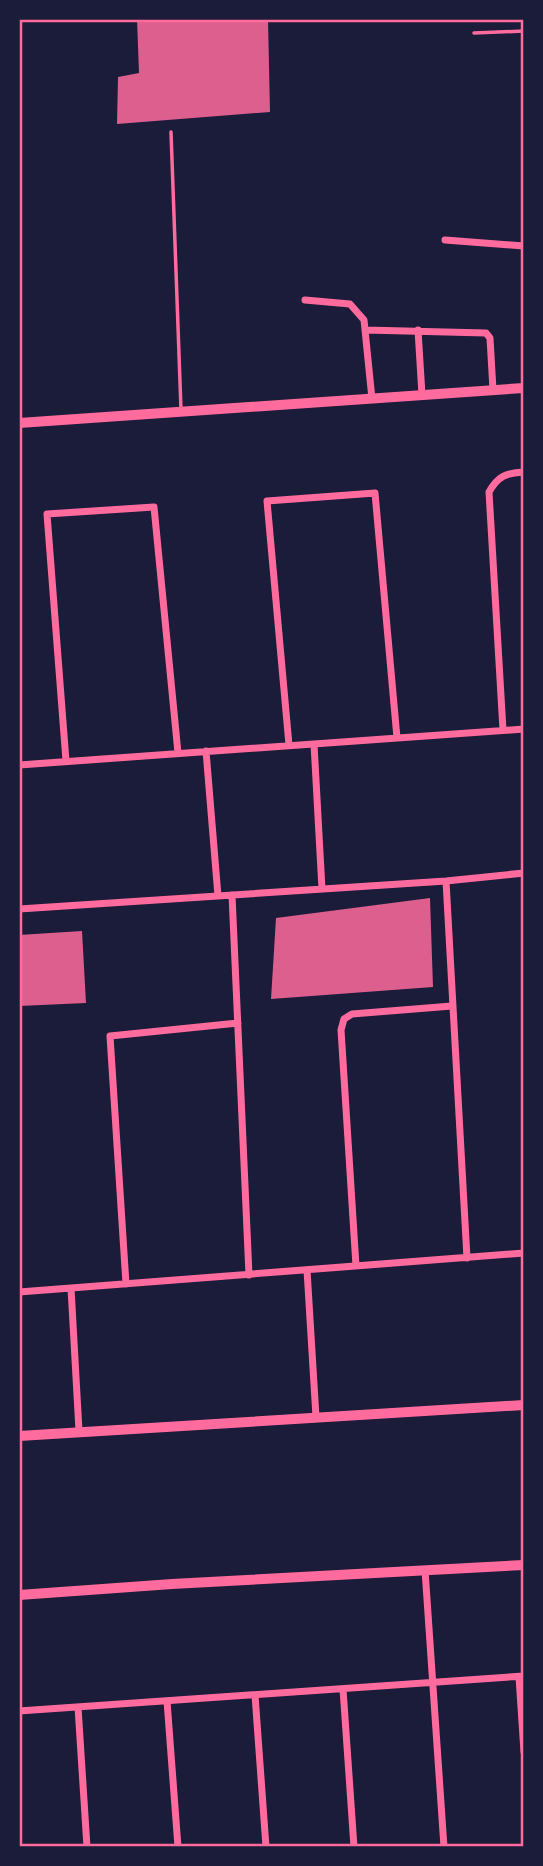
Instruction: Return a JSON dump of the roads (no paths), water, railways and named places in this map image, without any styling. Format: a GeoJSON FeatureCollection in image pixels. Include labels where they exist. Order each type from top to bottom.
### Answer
{"type":"FeatureCollection","features":[{"type":"Feature","properties":{"kind":"main road"},"geometry":{"type":"LineString","coordinates":[[19,1436],[524,1405]]}},
{"type":"Feature","properties":{"kind":"main road"},"geometry":{"type":"LineString","coordinates":[[19,1595],[524,1565]]}},
{"type":"Feature","properties":{"kind":"street"},"geometry":{"type":"LineString","coordinates":[[445,240],[524,246]]}},
{"type":"Feature","properties":{"kind":"street"},"geometry":{"type":"LineString","coordinates":[[305,300],[349,304],[364,320],[372,398]]}},
{"type":"Feature","properties":{"kind":"street"},"geometry":{"type":"LineString","coordinates":[[365,330],[486,333],[490,338],[494,390]]}},
{"type":"Feature","properties":{"kind":"street"},"geometry":{"type":"LineString","coordinates":[[418,330],[422,395]]}},
{"type":"Feature","properties":{"kind":"street"},"geometry":{"type":"LineString","coordinates":[[19,423],[524,388]]}},
{"type":"Feature","properties":{"kind":"street"},"geometry":{"type":"LineString","coordinates":[[503,730],[489,492],[495,481],[506,473],[524,472]]}},
{"type":"Feature","properties":{"kind":"street"},"geometry":{"type":"LineString","coordinates":[[289,746],[267,501],[375,493],[397,738]]}},
{"type":"Feature","properties":{"kind":"street"},"geometry":{"type":"LineString","coordinates":[[66,761],[47,514],[155,507],[178,753]]}},
{"type":"Feature","properties":{"kind":"street"},"geometry":{"type":"LineString","coordinates":[[19,765],[524,729]]}},
{"type":"Feature","properties":{"kind":"street"},"geometry":{"type":"LineString","coordinates":[[314,744],[322,889]]}},
{"type":"Feature","properties":{"kind":"street"},"geometry":{"type":"LineString","coordinates":[[206,751],[218,896]]}},
{"type":"Feature","properties":{"kind":"street"},"geometry":{"type":"LineString","coordinates":[[19,909],[446,881],[524,873]]}},
{"type":"Feature","properties":{"kind":"street"},"geometry":{"type":"LineString","coordinates":[[446,881],[467,1258]]}},
{"type":"Feature","properties":{"kind":"street"},"geometry":{"type":"LineString","coordinates":[[232,895],[249,1275]]}},
{"type":"Feature","properties":{"kind":"street"},"geometry":{"type":"LineString","coordinates":[[356,1266],[341,1030],[344,1019],[352,1014],[452,1006]]}},
{"type":"Feature","properties":{"kind":"street"},"geometry":{"type":"LineString","coordinates":[[126,1284],[110,1036],[238,1023]]}},
{"type":"Feature","properties":{"kind":"street"},"geometry":{"type":"LineString","coordinates":[[19,1292],[524,1253]]}},
{"type":"Feature","properties":{"kind":"street"},"geometry":{"type":"LineString","coordinates":[[307,1270],[316,1417]]}},
{"type":"Feature","properties":{"kind":"street"},"geometry":{"type":"LineString","coordinates":[[71,1288],[79,1431]]}},
{"type":"Feature","properties":{"kind":"street"},"geometry":{"type":"LineString","coordinates":[[425,1570],[444,1847]]}},
{"type":"Feature","properties":{"kind":"street"},"geometry":{"type":"LineString","coordinates":[[19,1711],[521,1676],[524,1752]]}},
{"type":"Feature","properties":{"kind":"street"},"geometry":{"type":"LineString","coordinates":[[343,1689],[354,1847]]}},
{"type":"Feature","properties":{"kind":"street"},"geometry":{"type":"LineString","coordinates":[[255,1695],[266,1847]]}},
{"type":"Feature","properties":{"kind":"street"},"geometry":{"type":"LineString","coordinates":[[167,1701],[177,1847]]}},
{"type":"Feature","properties":{"kind":"street"},"geometry":{"type":"LineString","coordinates":[[78,1707],[87,1847]]}},
{"type":"Feature","properties":{"kind":"lane"},"geometry":{"type":"LineString","coordinates":[[474,33],[524,31]]}},
{"type":"Feature","properties":{"kind":"lane"},"geometry":{"type":"LineString","coordinates":[[171,132],[181,412]]}}]}
